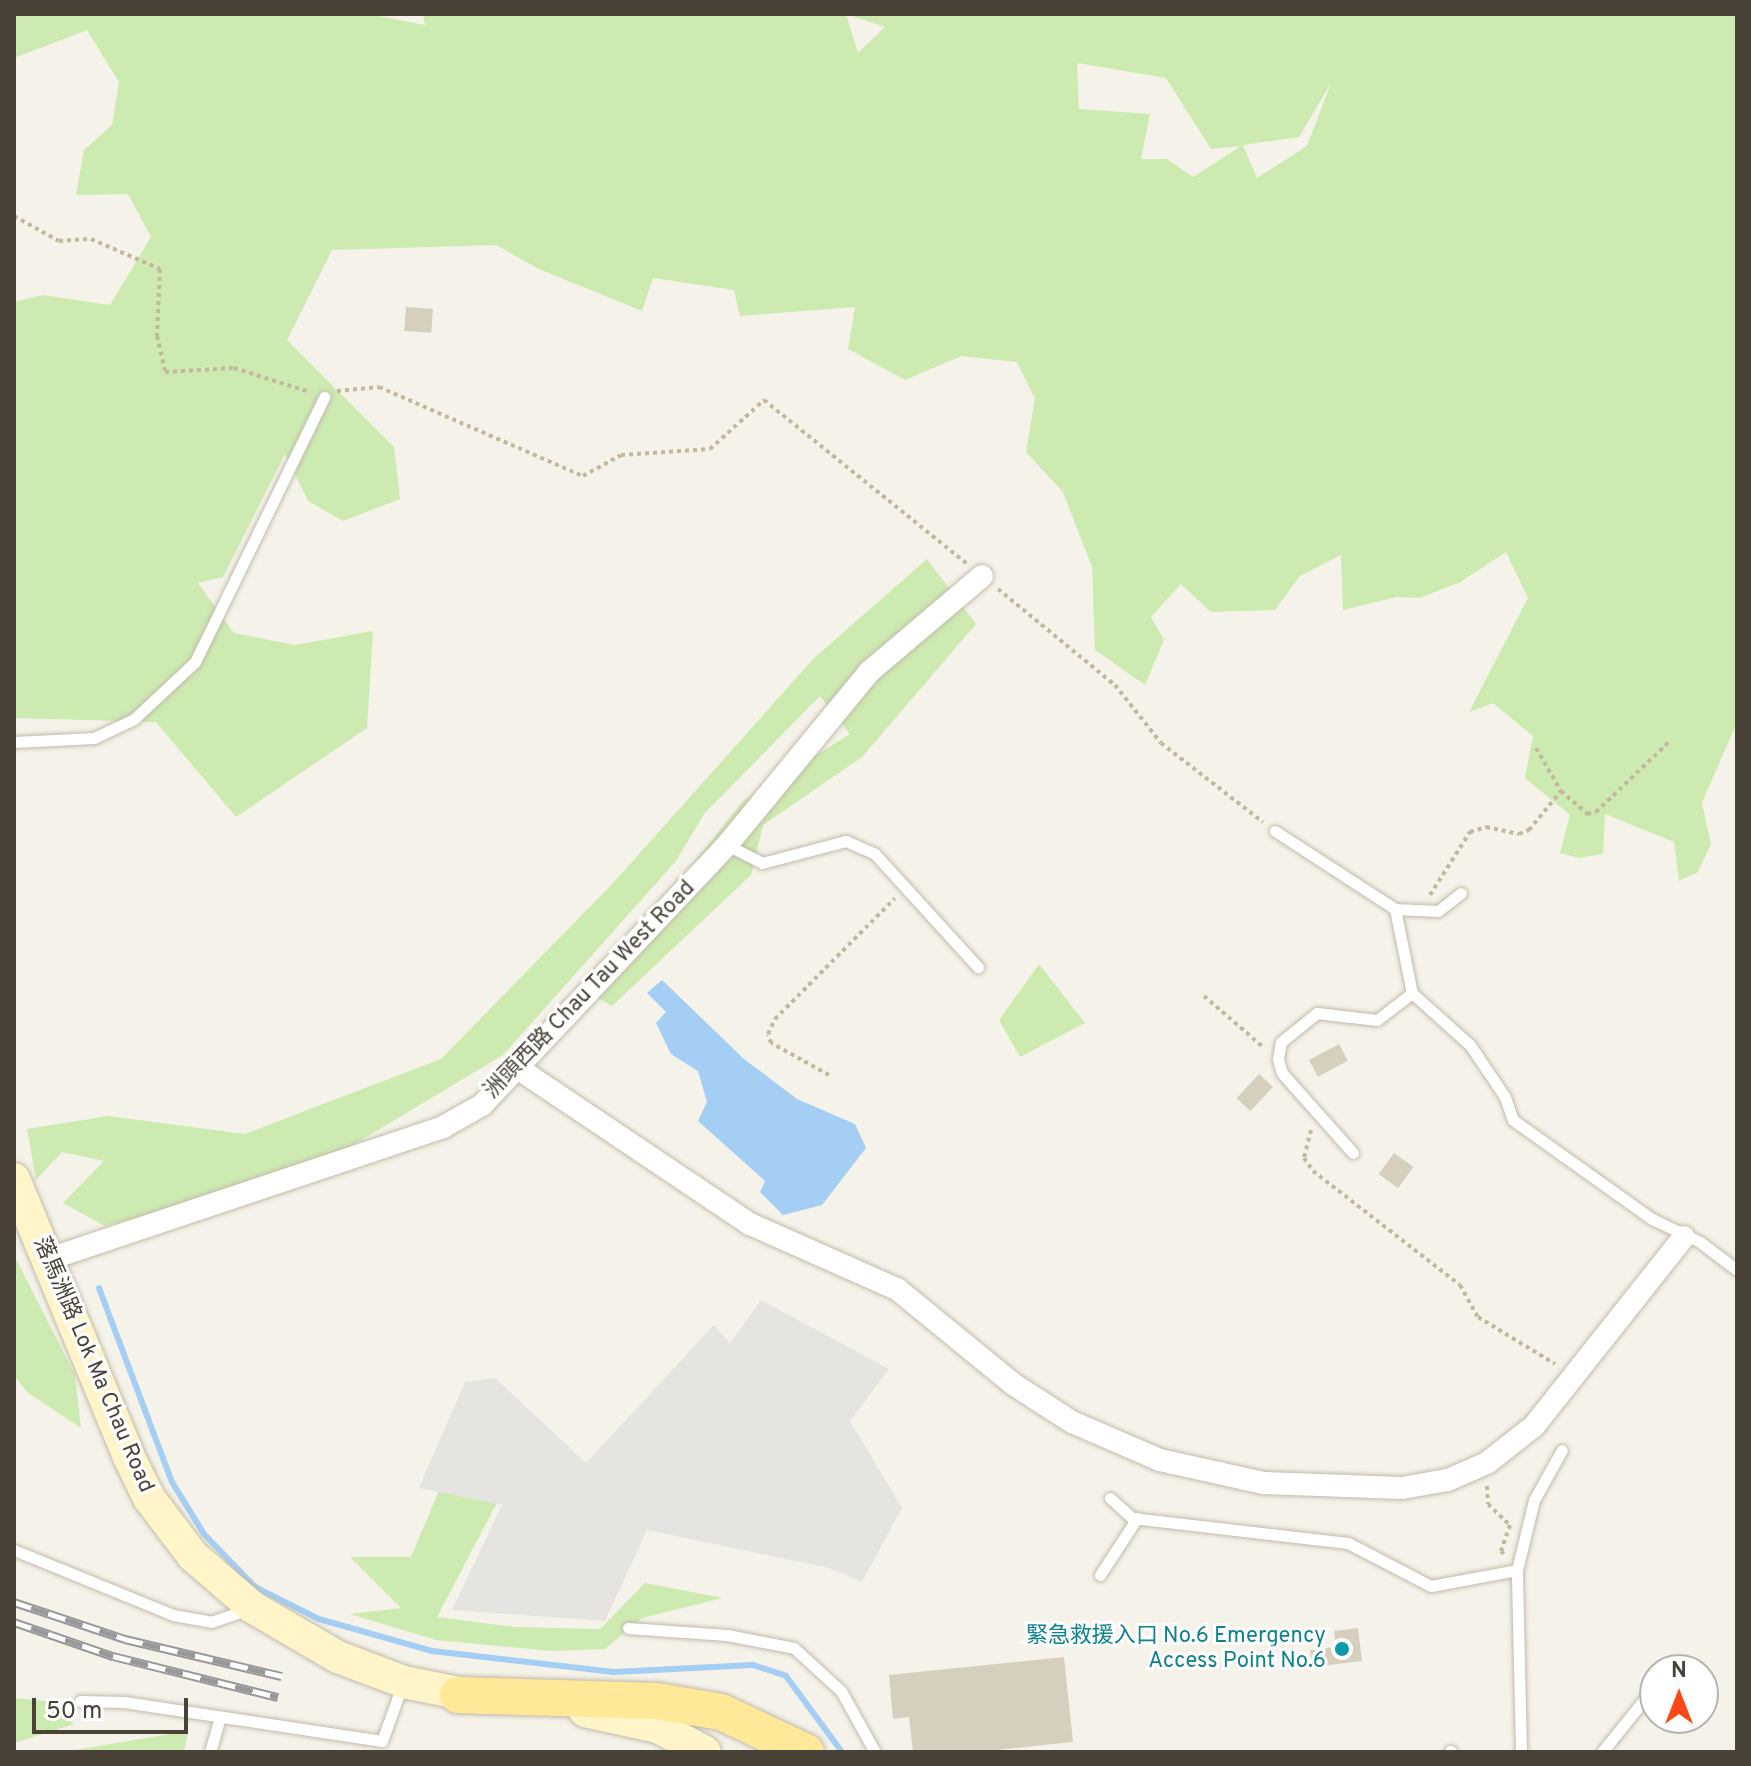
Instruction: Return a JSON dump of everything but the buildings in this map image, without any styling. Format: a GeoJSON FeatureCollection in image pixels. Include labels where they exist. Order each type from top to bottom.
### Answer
{"type":"FeatureCollection","features":[{"type":"Feature","properties":{"kind":"main road"},"geometry":{"type":"LineString","coordinates":[[458,1695],[657,1701],[721,1712],[806,1752]]}},
{"type":"Feature","properties":{"kind":"street","name":"洲頭西路 Chau Tau West Road"},"geometry":{"type":"LineString","coordinates":[[46,1260],[443,1127],[482,1105],[727,845],[869,672],[982,576]]}},
{"type":"Feature","properties":{"kind":"street"},"geometry":{"type":"LineString","coordinates":[[519,1069],[750,1224],[897,1289],[1033,1398],[1140,1453],[1234,1478],[1328,1488],[1418,1487],[1487,1463],[1534,1426],[1684,1237]]}},
{"type":"Feature","properties":{"kind":"street","name":"落馬洲路 Lok Ma Chau Road"},"geometry":{"type":"LineString","coordinates":[[14,1179],[149,1498],[193,1556],[252,1607],[328,1652],[404,1682],[458,1695],[625,1718],[676,1735],[705,1752]]}},
{"type":"Feature","properties":{"kind":"lane"},"geometry":{"type":"LineString","coordinates":[[14,742],[94,738],[134,719],[195,662],[324,397]]}},
{"type":"Feature","properties":{"kind":"lane"},"geometry":{"type":"LineString","coordinates":[[1275,831],[1395,909],[1438,911],[1461,893]]}},
{"type":"Feature","properties":{"kind":"lane"},"geometry":{"type":"LineString","coordinates":[[727,845],[762,863],[846,841],[875,854],[978,967]]}},
{"type":"Feature","properties":{"kind":"lane"},"geometry":{"type":"LineString","coordinates":[[1395,909],[1412,993],[1470,1045],[1505,1097],[1513,1120],[1684,1237],[1700,1242],[1737,1270]]}},
{"type":"Feature","properties":{"kind":"lane"},"geometry":{"type":"LineString","coordinates":[[1353,1153],[1282,1073],[1278,1059],[1281,1042],[1317,1013],[1377,1020],[1412,993]]}},
{"type":"Feature","properties":{"kind":"lane"},"geometry":{"type":"LineString","coordinates":[[1521,1752],[1517,1570],[1534,1500],[1562,1450]]}},
{"type":"Feature","properties":{"kind":"lane"},"geometry":{"type":"LineString","coordinates":[[1110,1498],[1137,1518],[1348,1543],[1431,1586],[1517,1570]]}},
{"type":"Feature","properties":{"kind":"lane"},"geometry":{"type":"LineString","coordinates":[[1100,1575],[1137,1518]]}},
{"type":"Feature","properties":{"kind":"lane"},"geometry":{"type":"LineString","coordinates":[[14,1550],[173,1615],[211,1622],[252,1607]]}},
{"type":"Feature","properties":{"kind":"lane"},"geometry":{"type":"LineString","coordinates":[[628,1628],[727,1635],[794,1648],[841,1691],[875,1752]]}},
{"type":"Feature","properties":{"kind":"lane"},"geometry":{"type":"LineString","coordinates":[[80,1701],[220,1717],[382,1741],[404,1682]]}},
{"type":"Feature","properties":{"kind":"lane"},"geometry":{"type":"LineString","coordinates":[[1602,1752],[1639,1706]]}},
{"type":"Feature","properties":{"kind":"lane"},"geometry":{"type":"LineString","coordinates":[[210,1752],[220,1717]]}},
{"type":"Feature","properties":{"kind":"path"},"geometry":{"type":"LineString","coordinates":[[14,216],[59,241],[91,239],[160,269],[157,336],[165,372],[234,368],[324,397],[339,389],[379,387],[583,476],[621,455],[710,449],[764,400],[1115,685],[1161,743],[1275,831]]}},
{"type":"Feature","properties":{"kind":"path"},"geometry":{"type":"LineString","coordinates":[[1536,748],[1561,791],[1578,810],[1596,812],[1669,742]]}},
{"type":"Feature","properties":{"kind":"path"},"geometry":{"type":"LineString","coordinates":[[1423,912],[1435,883],[1470,832],[1486,827],[1519,834],[1529,830],[1561,791]]}},
{"type":"Feature","properties":{"kind":"path"},"geometry":{"type":"LineString","coordinates":[[829,1075],[771,1043],[768,1034],[775,1019],[905,888]]}},
{"type":"Feature","properties":{"kind":"path"},"geometry":{"type":"LineString","coordinates":[[1204,996],[1278,1059]]}},
{"type":"Feature","properties":{"kind":"path"},"geometry":{"type":"LineString","coordinates":[[1318,1117],[1305,1142],[1304,1158],[1313,1171],[1460,1285],[1478,1317],[1575,1376]]}},
{"type":"Feature","properties":{"kind":"path"},"geometry":{"type":"LineString","coordinates":[[1487,1463],[1488,1504],[1510,1525],[1501,1551],[1517,1570]]}},
{"type":"Feature","properties":{"kind":"green space"},"geometry":{"type":"Polygon","coordinates":[[[14,14],[368,14],[425,25],[423,14],[846,14],[1737,14],[1737,722],[1702,803],[1711,844],[1698,872],[1679,881],[1674,842],[1605,814],[1603,854],[1579,858],[1560,853],[1570,815],[1525,778],[1533,736],[1493,703],[1469,712],[1528,598],[1506,552],[1460,582],[1420,598],[1397,597],[1343,610],[1341,555],[1300,576],[1275,610],[1211,612],[1181,584],[1151,617],[1164,640],[1145,685],[1095,650],[1092,567],[1063,492],[1026,452],[1035,399],[1017,362],[961,356],[905,380],[848,349],[855,307],[740,316],[734,290],[653,278],[642,311],[539,269],[496,245],[332,250],[287,340],[394,447],[400,499],[343,521],[308,501],[285,454],[223,577],[198,583],[234,633],[295,645],[373,631],[367,728],[236,817],[156,722],[14,718],[14,302],[43,295],[110,305],[151,237],[128,194],[76,195],[84,150],[112,125],[119,82],[87,30],[14,58],[14,14]],[[846,14],[858,53],[885,27],[846,14]],[[1077,63],[1079,109],[1150,114],[1141,159],[1167,159],[1193,177],[1241,146],[1211,149],[1166,78],[1077,63]],[[1331,83],[1299,137],[1243,145],[1257,178],[1307,146],[1331,83]]]}},
{"type":"Feature","properties":{"kind":"green space"},"geometry":{"type":"Polygon","coordinates":[[[927,559],[976,624],[862,757],[763,825],[751,875],[612,1006],[589,993],[744,800],[850,734],[820,696],[704,814],[676,861],[503,1055],[313,1169],[105,1226],[63,1203],[104,1161],[62,1152],[36,1180],[27,1129],[108,1116],[245,1134],[441,1059],[615,881],[813,659],[927,559]]]}},
{"type":"Feature","properties":{"kind":"green space"},"geometry":{"type":"Polygon","coordinates":[[[1039,964],[1085,1023],[1020,1057],[999,1020],[1039,964]]]}},
{"type":"Feature","properties":{"kind":"green space"},"geometry":{"type":"Polygon","coordinates":[[[14,1255],[75,1375],[81,1428],[27,1392],[14,1376],[14,1255]]]}},
{"type":"Feature","properties":{"kind":"green space"},"geometry":{"type":"Polygon","coordinates":[[[521,1457],[437,1617],[514,1627],[600,1629],[645,1583],[723,1598],[642,1618],[605,1649],[552,1651],[436,1640],[350,1614],[401,1608],[350,1557],[411,1557],[449,1467],[521,1457]]]}},
{"type":"Feature","properties":{"kind":"green space"},"geometry":{"type":"Polygon","coordinates":[[[14,1698],[45,1701],[74,1724],[14,1743],[14,1698]]]}},
{"type":"Feature","properties":{"kind":"green space"},"geometry":{"type":"Polygon","coordinates":[[[188,1731],[184,1752],[59,1752],[87,1748],[188,1731]]]}},
{"type":"Feature","properties":{"kind":"shaded area"},"geometry":{"type":"Polygon","coordinates":[[[761,1300],[889,1369],[850,1421],[902,1508],[862,1582],[829,1568],[647,1530],[605,1621],[452,1610],[502,1505],[419,1488],[465,1382],[495,1378],[586,1463],[714,1325],[730,1343],[761,1300]]]}},
{"type":"Feature","properties":{"kind":"water"},"geometry":{"type":"Polygon","coordinates":[[[662,980],[744,1059],[797,1099],[855,1124],[866,1148],[822,1205],[783,1215],[760,1192],[765,1181],[698,1121],[707,1102],[698,1071],[671,1054],[656,1023],[666,1012],[647,993],[662,980]]]}},
{"type":"Feature","properties":{"kind":"waterway"},"geometry":{"type":"LineString","coordinates":[[99,1288],[172,1482],[204,1534],[255,1587],[319,1619],[432,1651],[614,1672],[753,1665],[786,1676],[842,1752]]}},
{"type":"Feature","properties":{"kind":"railway"},"geometry":{"type":"LineString","coordinates":[[14,1602],[125,1639],[282,1676]]}},
{"type":"Feature","properties":{"kind":"railway"},"geometry":{"type":"LineString","coordinates":[[14,1622],[113,1656],[278,1697]]}},
{"type":"Feature","properties":{"kind":"place","name":"緊急救援入口 No.6 Emergency Access Point No.6"},"geometry":{"type":"Point","coordinates":[1342,1649]}}]}
